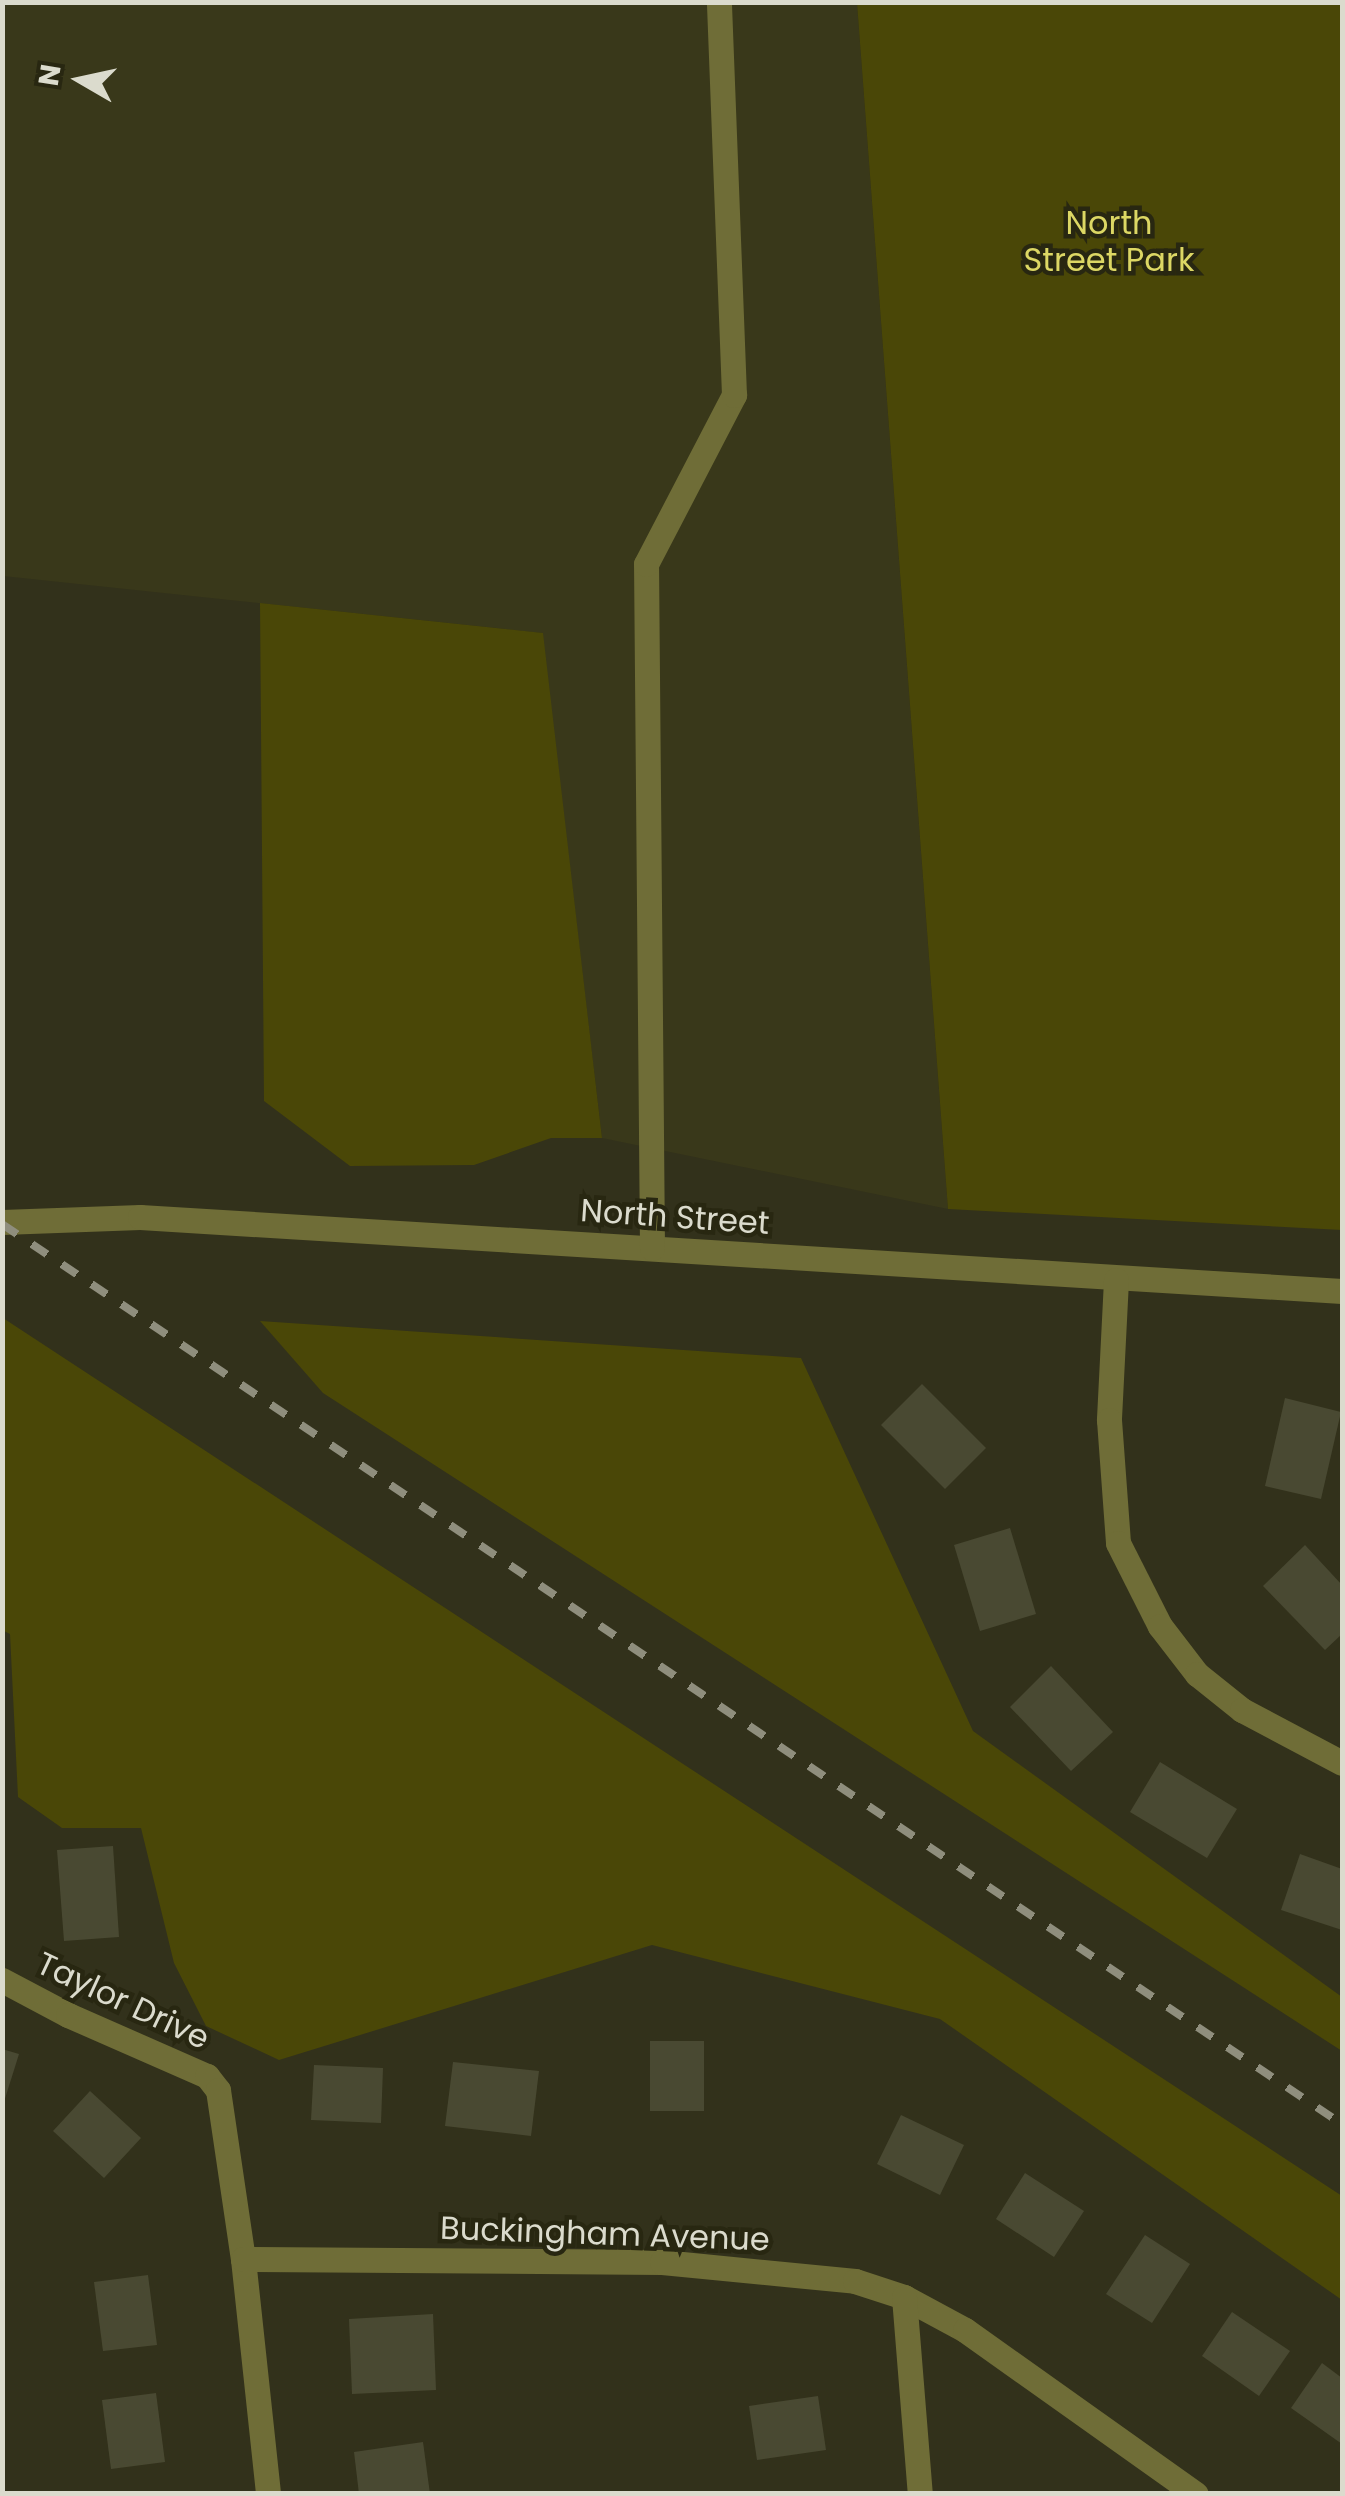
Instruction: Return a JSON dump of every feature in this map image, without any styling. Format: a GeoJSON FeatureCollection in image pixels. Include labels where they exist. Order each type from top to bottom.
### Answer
{"type":"FeatureCollection","features":[{"type":"Feature","properties":{"kind":"street"},"geometry":{"type":"LineString","coordinates":[[652,1248],[646,564],[734,395],[719,2]]}},
{"type":"Feature","properties":{"kind":"street","name":"North Street"},"geometry":{"type":"LineString","coordinates":[[2,1222],[140,1217],[1342,1292]]}},
{"type":"Feature","properties":{"kind":"street"},"geometry":{"type":"LineString","coordinates":[[1116,1280],[1109,1420],[1118,1544],[1160,1626],[1197,1674],[1242,1710],[1342,1763]]}},
{"type":"Feature","properties":{"kind":"street","name":"Taylor Drive"},"geometry":{"type":"LineString","coordinates":[[2,1980],[68,2015],[207,2076],[224,2104],[243,2259]]}},
{"type":"Feature","properties":{"kind":"street"},"geometry":{"type":"LineString","coordinates":[[243,2259],[268,2494]]}},
{"type":"Feature","properties":{"kind":"street","name":"Buckingham Avenue"},"geometry":{"type":"LineString","coordinates":[[243,2259],[662,2262],[855,2282],[904,2297],[965,2330],[1196,2494]]}},
{"type":"Feature","properties":{"kind":"street"},"geometry":{"type":"LineString","coordinates":[[904,2297],[920,2494]]}},
{"type":"Feature","properties":{"kind":"shaded area"},"geometry":{"type":"Polygon","coordinates":[[[3,3],[857,3],[948,1209],[602,1138],[542,633],[3,576],[3,3]]]}},
{"type":"Feature","properties":{"kind":"green space","name":"North Street Park"},"geometry":{"type":"Polygon","coordinates":[[[857,3],[1342,3],[1342,1230],[948,1209],[857,3]]]}},
{"type":"Feature","properties":{"kind":"green space"},"geometry":{"type":"Polygon","coordinates":[[[260,603],[543,633],[602,1138],[551,1138],[474,1165],[350,1166],[264,1101],[260,603]]]}},
{"type":"Feature","properties":{"kind":"green space"},"geometry":{"type":"Polygon","coordinates":[[[3,1318],[1342,2196],[1342,2300],[940,2019],[652,1945],[279,2060],[206,2026],[174,1963],[141,1828],[62,1828],[18,1797],[10,1634],[2,1630],[3,1318]]]}},
{"type":"Feature","properties":{"kind":"green space"},"geometry":{"type":"Polygon","coordinates":[[[260,1321],[801,1358],[973,1731],[1342,1997],[1342,2051],[323,1393],[260,1321]]]}},
{"type":"Feature","properties":{"kind":"building"},"geometry":{"type":"Polygon","coordinates":[[[922,1384],[986,1448],[945,1489],[881,1425],[922,1384]]]}},
{"type":"Feature","properties":{"kind":"building"},"geometry":{"type":"Polygon","coordinates":[[[1285,1398],[1341,1412],[1321,1499],[1265,1486],[1285,1398]]]}},
{"type":"Feature","properties":{"kind":"building"},"geometry":{"type":"Polygon","coordinates":[[[1010,1528],[1036,1614],[980,1631],[954,1545],[1010,1528]]]}},
{"type":"Feature","properties":{"kind":"building"},"geometry":{"type":"Polygon","coordinates":[[[1305,1545],[1342,1585],[1342,1634],[1325,1650],[1263,1586],[1305,1545]]]}},
{"type":"Feature","properties":{"kind":"building"},"geometry":{"type":"Polygon","coordinates":[[[1051,1666],[1113,1732],[1071,1771],[1010,1707],[1051,1666]]]}},
{"type":"Feature","properties":{"kind":"building"},"geometry":{"type":"Polygon","coordinates":[[[1160,1762],[1237,1809],[1207,1858],[1130,1812],[1160,1762]]]}},
{"type":"Feature","properties":{"kind":"building"},"geometry":{"type":"Polygon","coordinates":[[[113,1846],[119,1937],[64,1941],[57,1850],[113,1846]]]}},
{"type":"Feature","properties":{"kind":"building"},"geometry":{"type":"Polygon","coordinates":[[[1300,1854],[1342,1869],[1342,1930],[1281,1910],[1300,1854]]]}},
{"type":"Feature","properties":{"kind":"building"},"geometry":{"type":"Polygon","coordinates":[[[650,2041],[704,2041],[704,2111],[650,2111],[650,2041]]]}},
{"type":"Feature","properties":{"kind":"building"},"geometry":{"type":"Polygon","coordinates":[[[2,2049],[19,2054],[3,2105],[2,2105],[2,2049]]]}},
{"type":"Feature","properties":{"kind":"building"},"geometry":{"type":"Polygon","coordinates":[[[453,2062],[539,2071],[531,2136],[445,2126],[453,2062]]]}},
{"type":"Feature","properties":{"kind":"building"},"geometry":{"type":"Polygon","coordinates":[[[314,2065],[383,2068],[381,2123],[311,2120],[314,2065]]]}},
{"type":"Feature","properties":{"kind":"building"},"geometry":{"type":"Polygon","coordinates":[[[90,2091],[141,2138],[104,2178],[53,2131],[90,2091]]]}},
{"type":"Feature","properties":{"kind":"building"},"geometry":{"type":"Polygon","coordinates":[[[901,2115],[964,2145],[940,2195],[877,2164],[901,2115]]]}},
{"type":"Feature","properties":{"kind":"building"},"geometry":{"type":"Polygon","coordinates":[[[1025,2173],[1084,2211],[1054,2257],[996,2219],[1025,2173]]]}},
{"type":"Feature","properties":{"kind":"building"},"geometry":{"type":"Polygon","coordinates":[[[1145,2235],[1190,2264],[1152,2323],[1106,2294],[1145,2235]]]}},
{"type":"Feature","properties":{"kind":"building"},"geometry":{"type":"Polygon","coordinates":[[[148,2275],[157,2345],[103,2351],[94,2282],[148,2275]]]}},
{"type":"Feature","properties":{"kind":"building"},"geometry":{"type":"Polygon","coordinates":[[[1232,2312],[1290,2351],[1259,2396],[1202,2356],[1232,2312]]]}},
{"type":"Feature","properties":{"kind":"building"},"geometry":{"type":"Polygon","coordinates":[[[433,2314],[436,2390],[352,2394],[349,2319],[433,2314]]]}},
{"type":"Feature","properties":{"kind":"building"},"geometry":{"type":"Polygon","coordinates":[[[1322,2363],[1342,2378],[1342,2444],[1291,2408],[1322,2363]]]}},
{"type":"Feature","properties":{"kind":"building"},"geometry":{"type":"Polygon","coordinates":[[[156,2393],[165,2462],[111,2469],[102,2400],[156,2393]]]}},
{"type":"Feature","properties":{"kind":"building"},"geometry":{"type":"Polygon","coordinates":[[[818,2396],[826,2450],[757,2460],[749,2406],[818,2396]]]}},
{"type":"Feature","properties":{"kind":"building"},"geometry":{"type":"Polygon","coordinates":[[[423,2442],[430,2494],[359,2494],[354,2452],[423,2442]]]}},
{"type":"Feature","properties":{"kind":"railway"},"geometry":{"type":"LineString","coordinates":[[2,1224],[1342,2124]]}}]}
